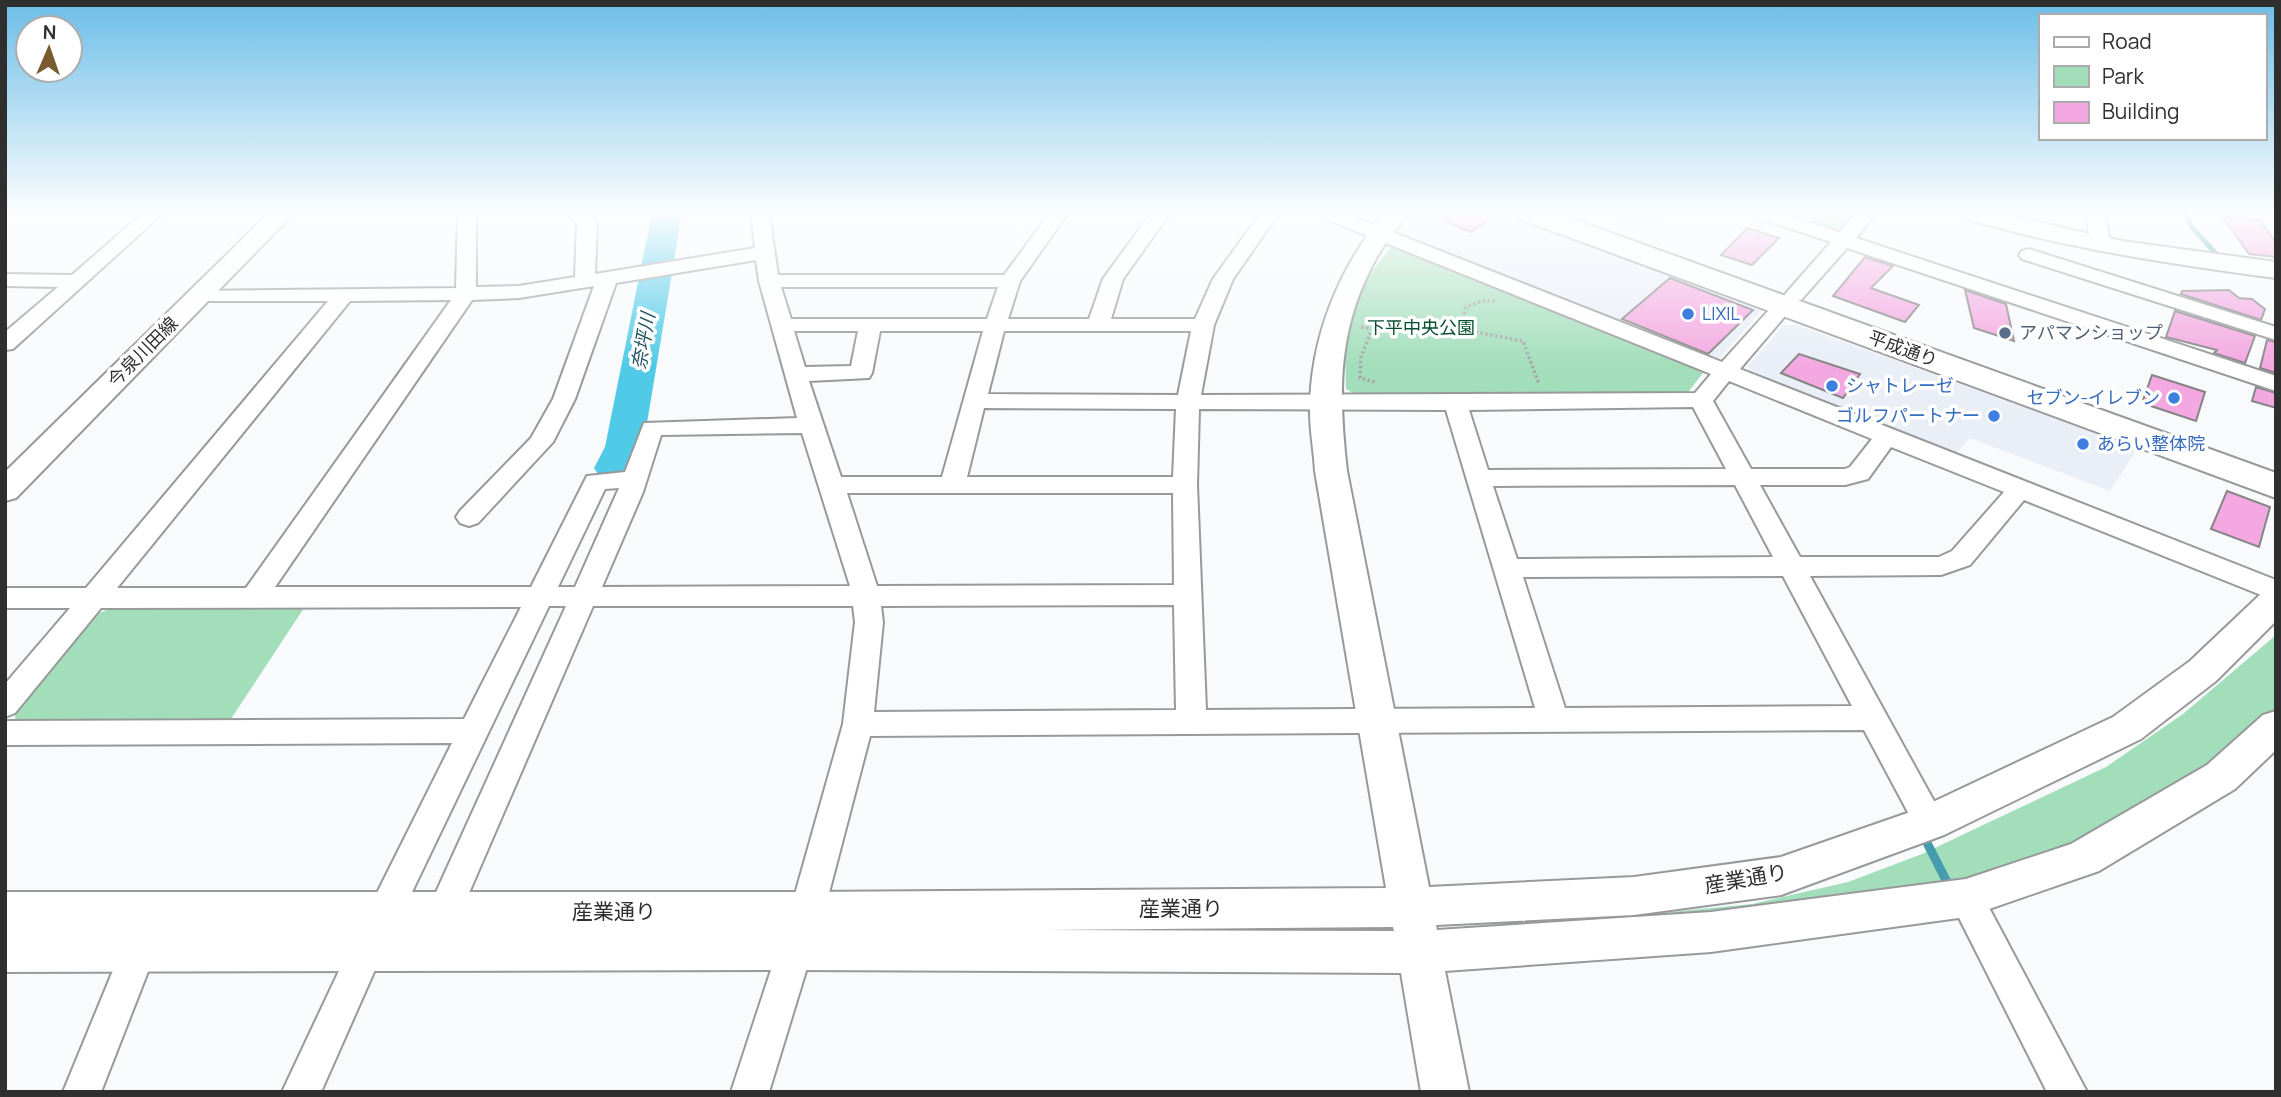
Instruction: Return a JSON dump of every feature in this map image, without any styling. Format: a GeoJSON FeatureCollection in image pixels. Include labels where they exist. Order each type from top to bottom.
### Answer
{"type":"FeatureCollection","features":[{"type":"Feature","properties":{"kind":"main road","name":"平成通り"},"geometry":{"type":"LineString","coordinates":[[1681,264],[2276,468]]}},
{"type":"Feature","properties":{"kind":"main road","name":"平成通り"},"geometry":{"type":"LineString","coordinates":[[1696,264],[2276,486]]}},
{"type":"Feature","properties":{"kind":"street"},"geometry":{"type":"LineString","coordinates":[[5,344],[96,264]]}},
{"type":"Feature","properties":{"kind":"street","name":"今泉川田線"},"geometry":{"type":"LineString","coordinates":[[5,491],[231,264]]}},
{"type":"Feature","properties":{"kind":"street"},"geometry":{"type":"LineString","coordinates":[[253,598],[466,294],[466,264]]}},
{"type":"Feature","properties":{"kind":"street"},"geometry":{"type":"LineString","coordinates":[[469,517],[541,442],[564,399],[596,281],[593,264]]}},
{"type":"Feature","properties":{"kind":"street"},"geometry":{"type":"LineString","coordinates":[[952,485],[995,325],[1010,281],[1022,264]]}},
{"type":"Feature","properties":{"kind":"street"},"geometry":{"type":"LineString","coordinates":[[1098,325],[1113,279],[1124,264]]}},
{"type":"Feature","properties":{"kind":"street"},"geometry":{"type":"LineString","coordinates":[[1191,723],[1185,485],[1188,403],[1203,325],[1223,279],[1233,264]]}},
{"type":"Feature","properties":{"kind":"street"},"geometry":{"type":"LineString","coordinates":[[1361,264],[1350,281],[1337,324],[1325,403],[1331,471],[1445,1092]]}},
{"type":"Feature","properties":{"kind":"street"},"geometry":{"type":"LineString","coordinates":[[1481,264],[1726,371],[2276,592]]}},
{"type":"Feature","properties":{"kind":"street"},"geometry":{"type":"LineString","coordinates":[[974,401],[1455,403],[1701,400],[1822,264]]}},
{"type":"Feature","properties":{"kind":"street"},"geometry":{"type":"LineString","coordinates":[[1917,264],[2276,384]]}},
{"type":"Feature","properties":{"kind":"street"},"geometry":{"type":"LineString","coordinates":[[2001,292],[2022,264]]}},
{"type":"Feature","properties":{"kind":"street"},"geometry":{"type":"LineString","coordinates":[[2058,264],[2276,334]]}},
{"type":"Feature","properties":{"kind":"street"},"geometry":{"type":"LineString","coordinates":[[2234,264],[2276,270]]}},
{"type":"Feature","properties":{"kind":"street"},"geometry":{"type":"LineString","coordinates":[[200,295],[519,292],[669,269],[766,267],[1010,281]]}},
{"type":"Feature","properties":{"kind":"street"},"geometry":{"type":"LineString","coordinates":[[750,1092],[801,931],[858,724],[869,622],[866,596],[852,545],[811,425],[766,267]]}},
{"type":"Feature","properties":{"kind":"street"},"geometry":{"type":"LineString","coordinates":[[5,280],[77,281]]}},
{"type":"Feature","properties":{"kind":"street"},"geometry":{"type":"LineString","coordinates":[[5,705],[344,295]]}},
{"type":"Feature","properties":{"kind":"street"},"geometry":{"type":"LineString","coordinates":[[783,325],[1203,325]]}},
{"type":"Feature","properties":{"kind":"street"},"geometry":{"type":"LineString","coordinates":[[798,374],[861,373],[870,325]]}},
{"type":"Feature","properties":{"kind":"street"},"geometry":{"type":"LineString","coordinates":[[1701,400],[1930,823]]}},
{"type":"Feature","properties":{"kind":"street"},"geometry":{"type":"LineString","coordinates":[[1455,403],[1554,720]]}},
{"type":"Feature","properties":{"kind":"street"},"geometry":{"type":"LineString","coordinates":[[444,912],[634,479],[652,428],[811,425]]}},
{"type":"Feature","properties":{"kind":"street"},"geometry":{"type":"LineString","coordinates":[[1479,478],[1845,477],[1859,473],[1887,436]]}},
{"type":"Feature","properties":{"kind":"street"},"geometry":{"type":"LineString","coordinates":[[301,1092],[366,951],[542,597],[596,482],[634,479]]}},
{"type":"Feature","properties":{"kind":"street"},"geometry":{"type":"LineString","coordinates":[[831,485],[1185,485]]}},
{"type":"Feature","properties":{"kind":"street"},"geometry":{"type":"LineString","coordinates":[[1508,568],[1941,566],[1961,558],[2021,488]]}},
{"type":"Feature","properties":{"kind":"street"},"geometry":{"type":"LineString","coordinates":[[5,598],[1188,595]]}},
{"type":"Feature","properties":{"kind":"street","name":"産業通り"},"geometry":{"type":"LineString","coordinates":[[5,951],[366,951],[1411,907],[1634,896],[1781,876],[1930,823],[2127,727],[2203,671],[2276,600]]}},
{"type":"Feature","properties":{"kind":"street"},"geometry":{"type":"LineString","coordinates":[[858,724],[1873,718]]}},
{"type":"Feature","properties":{"kind":"street","name":"産業通り"},"geometry":{"type":"LineString","coordinates":[[5,912],[444,912],[801,931],[1419,952],[1710,932],[1966,898],[2084,858],[2221,778],[2276,726]]}},
{"type":"Feature","properties":{"kind":"street"},"geometry":{"type":"LineString","coordinates":[[5,733],[475,732]]}},
{"type":"Feature","properties":{"kind":"street"},"geometry":{"type":"LineString","coordinates":[[1966,898],[2068,1092]]}},
{"type":"Feature","properties":{"kind":"street"},"geometry":{"type":"LineString","coordinates":[[82,1092],[138,951]]}},
{"type":"Feature","properties":{"kind":"path"},"geometry":{"type":"LineString","coordinates":[[1499,301],[1482,301],[1466,307],[1462,318],[1476,332],[1523,341],[1540,386],[1535,390]]}},
{"type":"Feature","properties":{"kind":"path"},"geometry":{"type":"LineString","coordinates":[[1337,324],[1372,329],[1361,357],[1360,378],[1380,384]]}},
{"type":"Feature","properties":{"kind":"shaded area"},"geometry":{"type":"Polygon","coordinates":[[[1475,264],[1640,264],[1762,310],[1718,360],[1475,264]]]}},
{"type":"Feature","properties":{"kind":"shaded area"},"geometry":{"type":"Polygon","coordinates":[[[1784,325],[1797,325],[2138,448],[2110,491],[1970,438],[1956,453],[1752,375],[1748,366],[1784,325]]]}},
{"type":"Feature","properties":{"kind":"green space","name":"下平中央公園"},"geometry":{"type":"Polygon","coordinates":[[[1378,264],[1449,264],[1707,368],[1685,396],[1360,397],[1346,389],[1345,336],[1365,281],[1378,264]]]}},
{"type":"Feature","properties":{"kind":"green space"},"geometry":{"type":"Polygon","coordinates":[[[115,607],[304,608],[227,725],[17,724],[14,713],[91,616],[115,607]]]}},
{"type":"Feature","properties":{"kind":"green space"},"geometry":{"type":"Polygon","coordinates":[[[2276,635],[2276,719],[2130,823],[2018,865],[1934,886],[1780,908],[1565,921],[1484,923],[1660,913],[1752,904],[1848,882],[1922,854],[2106,767],[2183,714],[2276,635]]]}},
{"type":"Feature","properties":{"kind":"building"},"geometry":{"type":"Polygon","coordinates":[[[1859,264],[1887,264],[1893,266],[1871,288],[1919,305],[1905,322],[1833,296],[1859,264]]]}},
{"type":"Feature","properties":{"kind":"building","name":"LIXIL"},"geometry":{"type":"Polygon","coordinates":[[[1670,278],[1753,310],[1708,354],[1622,319],[1670,278]]]}},
{"type":"Feature","properties":{"kind":"building"},"geometry":{"type":"Polygon","coordinates":[[[1965,290],[2006,304],[2014,341],[1974,328],[1965,290]]]}},
{"type":"Feature","properties":{"kind":"building"},"geometry":{"type":"Polygon","coordinates":[[[2229,290],[2239,298],[2252,299],[2265,309],[2261,320],[2181,294],[2182,291],[2229,290]]]}},
{"type":"Feature","properties":{"kind":"building"},"geometry":{"type":"Polygon","coordinates":[[[2175,311],[2255,336],[2245,363],[2214,353],[2217,350],[2166,337],[2175,311]]]}},
{"type":"Feature","properties":{"kind":"building"},"geometry":{"type":"Polygon","coordinates":[[[2267,340],[2276,342],[2276,373],[2260,368],[2267,340]]]}},
{"type":"Feature","properties":{"kind":"building","name":"シャトレーゼ"},"geometry":{"type":"Polygon","coordinates":[[[1799,354],[1860,374],[1843,398],[1781,373],[1799,354]]]}},
{"type":"Feature","properties":{"kind":"building","name":"セブン-イレブン"},"geometry":{"type":"Polygon","coordinates":[[[2152,375],[2205,392],[2196,421],[2142,403],[2152,375]]]}},
{"type":"Feature","properties":{"kind":"building"},"geometry":{"type":"Polygon","coordinates":[[[2256,387],[2276,393],[2276,408],[2252,401],[2256,387]]]}},
{"type":"Feature","properties":{"kind":"building"},"geometry":{"type":"Polygon","coordinates":[[[2227,491],[2270,507],[2259,547],[2211,529],[2227,491]]]}},
{"type":"Feature","properties":{"kind":"waterway","name":"奈坪川"},"geometry":{"type":"LineString","coordinates":[[614,468],[624,447],[658,264]]}},
{"type":"Feature","properties":{"kind":"waterway"},"geometry":{"type":"LineString","coordinates":[[1922,833],[1950,888]]}},
{"type":"Feature","properties":{"kind":"place","name":"LIXIL"},"geometry":{"type":"Point","coordinates":[1688,314]}},
{"type":"Feature","properties":{"kind":"place","name":"アパマンショップ"},"geometry":{"type":"Point","coordinates":[2005,333]}},
{"type":"Feature","properties":{"kind":"place","name":"シャトレーゼ"},"geometry":{"type":"Point","coordinates":[1832,386]}},
{"type":"Feature","properties":{"kind":"place","name":"セブン-イレブン"},"geometry":{"type":"Point","coordinates":[2174,398]}},
{"type":"Feature","properties":{"kind":"place","name":"ゴルフパートナー"},"geometry":{"type":"Point","coordinates":[1994,416]}},
{"type":"Feature","properties":{"kind":"place","name":"あらい整体院"},"geometry":{"type":"Point","coordinates":[2083,444]}}]}
